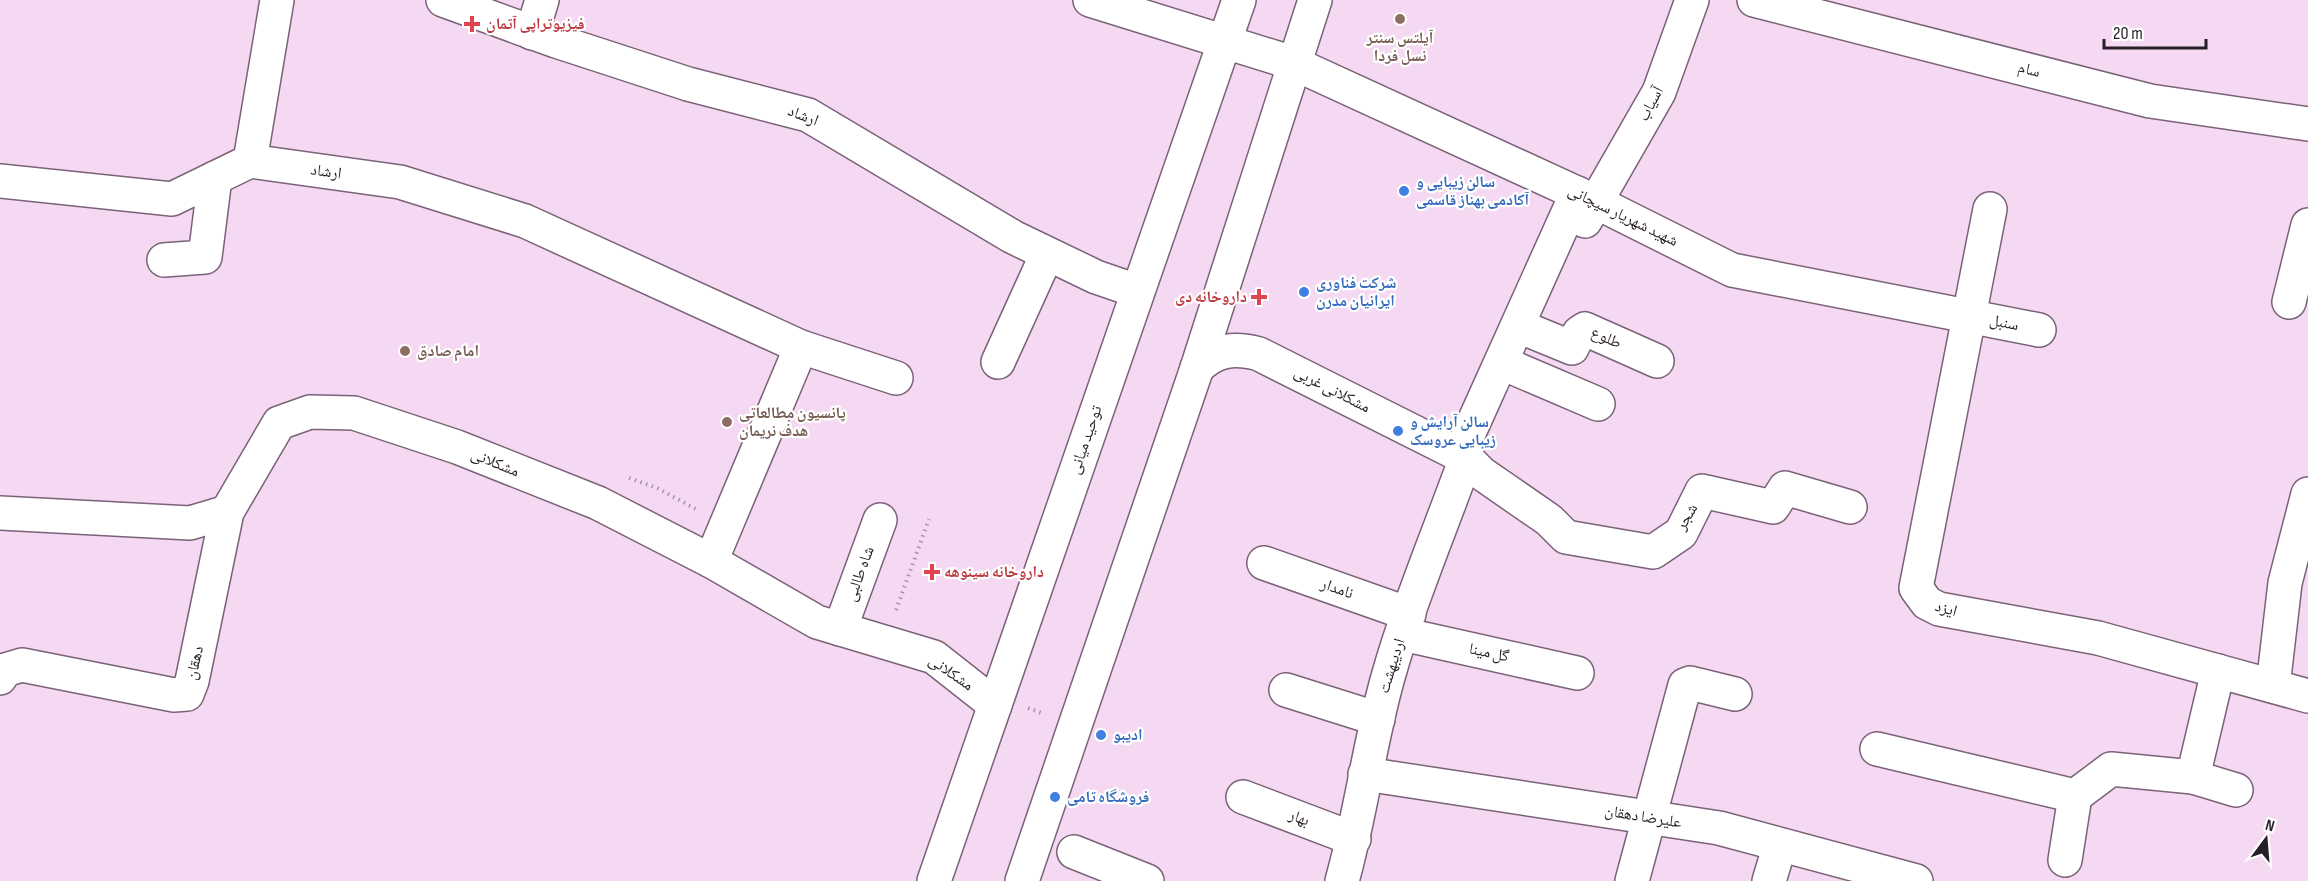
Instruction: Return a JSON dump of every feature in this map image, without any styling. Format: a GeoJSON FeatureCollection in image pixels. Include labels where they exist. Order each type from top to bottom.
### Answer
{"type":"FeatureCollection","features":[{"type":"Feature","properties":{"kind":"street"},"geometry":{"type":"LineString","coordinates":[[0,181],[172,199],[250,161],[277,0]]}},
{"type":"Feature","properties":{"kind":"street","name":"ارشاد"},"geometry":{"type":"LineString","coordinates":[[443,0],[532,33],[688,84],[808,115],[1013,237],[1096,277],[1137,291]]}},
{"type":"Feature","properties":{"kind":"street"},"geometry":{"type":"LineString","coordinates":[[532,33],[542,0]]}},
{"type":"Feature","properties":{"kind":"street","name":"شهید شهریار سیچانی"},"geometry":{"type":"LineString","coordinates":[[1090,0],[1293,63],[1586,197],[1732,270],[1969,316]]}},
{"type":"Feature","properties":{"kind":"street","name":"توحید میانی"},"geometry":{"type":"LineString","coordinates":[[934,881],[1239,0]]}},
{"type":"Feature","properties":{"kind":"street"},"geometry":{"type":"LineString","coordinates":[[1022,881],[1197,368],[1315,0]]}},
{"type":"Feature","properties":{"kind":"street","name":"سام"},"geometry":{"type":"LineString","coordinates":[[1754,0],[2150,101],[2308,124]]}},
{"type":"Feature","properties":{"kind":"street","name":"آسیاب"},"geometry":{"type":"LineString","coordinates":[[1586,197],[1659,92],[1681,4]]}},
{"type":"Feature","properties":{"kind":"street","name":"ارشاد"},"geometry":{"type":"LineString","coordinates":[[250,161],[400,182],[525,221],[801,347],[896,378]]}},
{"type":"Feature","properties":{"kind":"street"},"geometry":{"type":"LineString","coordinates":[[164,260],[206,258],[215,178]]}},
{"type":"Feature","properties":{"kind":"street","name":"اردیبهشت"},"geometry":{"type":"LineString","coordinates":[[1466,458],[1481,442],[1533,333],[1586,197]]}},
{"type":"Feature","properties":{"kind":"street","name":"اردیبهشت"},"geometry":{"type":"LineString","coordinates":[[1342,881],[1354,838],[1365,774],[1378,719],[1406,624],[1466,458],[1468,435],[1586,197]]}},
{"type":"Feature","properties":{"kind":"street"},"geometry":{"type":"LineString","coordinates":[[1969,316],[1990,209]]}},
{"type":"Feature","properties":{"kind":"street"},"geometry":{"type":"LineString","coordinates":[[2289,302],[2308,225]]}},
{"type":"Feature","properties":{"kind":"street"},"geometry":{"type":"LineString","coordinates":[[998,362],[1047,254]]}},
{"type":"Feature","properties":{"kind":"street","name":"سنبل"},"geometry":{"type":"LineString","coordinates":[[1969,316],[2039,330]]}},
{"type":"Feature","properties":{"kind":"street","name":"ایزد"},"geometry":{"type":"LineString","coordinates":[[1969,316],[1916,588],[1927,603],[1939,609],[2098,638],[2308,696]]}},
{"type":"Feature","properties":{"kind":"street","name":"طلوع"},"geometry":{"type":"LineString","coordinates":[[1533,333],[1572,348],[1579,333],[1586,329],[1657,361]]}},
{"type":"Feature","properties":{"kind":"street"},"geometry":{"type":"LineString","coordinates":[[711,561],[801,347]]}},
{"type":"Feature","properties":{"kind":"street","name":"مشکلانی غربی"},"geometry":{"type":"LineString","coordinates":[[1197,368],[1208,357],[1224,350],[1242,349],[1259,354],[1466,458]]}},
{"type":"Feature","properties":{"kind":"street"},"geometry":{"type":"LineString","coordinates":[[1516,369],[1598,404]]}},
{"type":"Feature","properties":{"kind":"street","name":"مشکلانی"},"geometry":{"type":"LineString","coordinates":[[227,512],[279,423],[310,412],[354,414],[457,447],[598,503],[711,561],[817,622],[934,657],[996,702]]}},
{"type":"Feature","properties":{"kind":"street","name":"شجر"},"geometry":{"type":"LineString","coordinates":[[1466,458],[1481,473],[1551,522],[1566,537],[1650,552],[1657,551],[1681,533],[1702,491],[1773,507],[1785,488],[1850,507]]}},
{"type":"Feature","properties":{"kind":"street"},"geometry":{"type":"LineString","coordinates":[[2273,686],[2286,584],[2308,495]]}},
{"type":"Feature","properties":{"kind":"street"},"geometry":{"type":"LineString","coordinates":[[0,513],[190,523],[227,512]]}},
{"type":"Feature","properties":{"kind":"street","name":"دهقان"},"geometry":{"type":"LineString","coordinates":[[0,678],[5,670],[22,664],[174,695],[187,694],[192,681],[227,512]]}},
{"type":"Feature","properties":{"kind":"street","name":"شاه طالبی"},"geometry":{"type":"LineString","coordinates":[[840,629],[879,520]]}},
{"type":"Feature","properties":{"kind":"street","name":"نامدار"},"geometry":{"type":"LineString","coordinates":[[1264,563],[1406,624]]}},
{"type":"Feature","properties":{"kind":"street","name":"گل مینا"},"geometry":{"type":"LineString","coordinates":[[1406,624],[1577,672]]}},
{"type":"Feature","properties":{"kind":"street"},"geometry":{"type":"LineString","coordinates":[[2193,777],[2218,671]]}},
{"type":"Feature","properties":{"kind":"street"},"geometry":{"type":"LineString","coordinates":[[1632,881],[1651,818],[1685,685],[1690,683],[1735,694]]}},
{"type":"Feature","properties":{"kind":"street"},"geometry":{"type":"LineString","coordinates":[[1286,690],[1378,719]]}},
{"type":"Feature","properties":{"kind":"street"},"geometry":{"type":"LineString","coordinates":[[1877,749],[2075,796]]}},
{"type":"Feature","properties":{"kind":"street"},"geometry":{"type":"LineString","coordinates":[[2065,860],[2075,796],[2111,769],[2193,777],[2236,790]]}},
{"type":"Feature","properties":{"kind":"street","name":"علیرضا دهقان"},"geometry":{"type":"LineString","coordinates":[[1365,774],[1719,828],[1916,881]]}},
{"type":"Feature","properties":{"kind":"street","name":"بهار"},"geometry":{"type":"LineString","coordinates":[[1243,797],[1354,838]]}},
{"type":"Feature","properties":{"kind":"street"},"geometry":{"type":"LineString","coordinates":[[1769,881],[1780,845]]}},
{"type":"Feature","properties":{"kind":"street"},"geometry":{"type":"LineString","coordinates":[[1074,852],[1147,881]]}},
{"type":"Feature","properties":{"kind":"path"},"geometry":{"type":"LineString","coordinates":[[896,611],[929,519]]}},
{"type":"Feature","properties":{"kind":"path"},"geometry":{"type":"LineString","coordinates":[[996,702],[1076,724]]}},
{"type":"Feature","properties":{"kind":"place","name":"آیلتس سنتر نسل فردا"},"geometry":{"type":"Point","coordinates":[1400,19]}},
{"type":"Feature","properties":{"kind":"place","name":"فیزیوتراپی آتمان"},"geometry":{"type":"Point","coordinates":[472,24]}},
{"type":"Feature","properties":{"kind":"place","name":"سالن زیبایی و آکادمی بهناز قاسمی"},"geometry":{"type":"Point","coordinates":[1404,191]}},
{"type":"Feature","properties":{"kind":"place","name":"شرکت فناوری ایرانیان مدرن"},"geometry":{"type":"Point","coordinates":[1304,292]}},
{"type":"Feature","properties":{"kind":"place","name":"داروخانه دی"},"geometry":{"type":"Point","coordinates":[1259,297]}},
{"type":"Feature","properties":{"kind":"place","name":"امام صادق"},"geometry":{"type":"Point","coordinates":[405,351]}},
{"type":"Feature","properties":{"kind":"place","name":"پانسیون مطالعاتی هدف نریمان"},"geometry":{"type":"Point","coordinates":[727,422]}},
{"type":"Feature","properties":{"kind":"place","name":"سالن آرایش و زیبایی عروسک"},"geometry":{"type":"Point","coordinates":[1398,431]}},
{"type":"Feature","properties":{"kind":"place","name":"داروخانه سینوهه"},"geometry":{"type":"Point","coordinates":[932,572]}},
{"type":"Feature","properties":{"kind":"place","name":"ادیبو"},"geometry":{"type":"Point","coordinates":[1101,735]}},
{"type":"Feature","properties":{"kind":"place","name":"فروشگاه تامی"},"geometry":{"type":"Point","coordinates":[1055,797]}}]}
